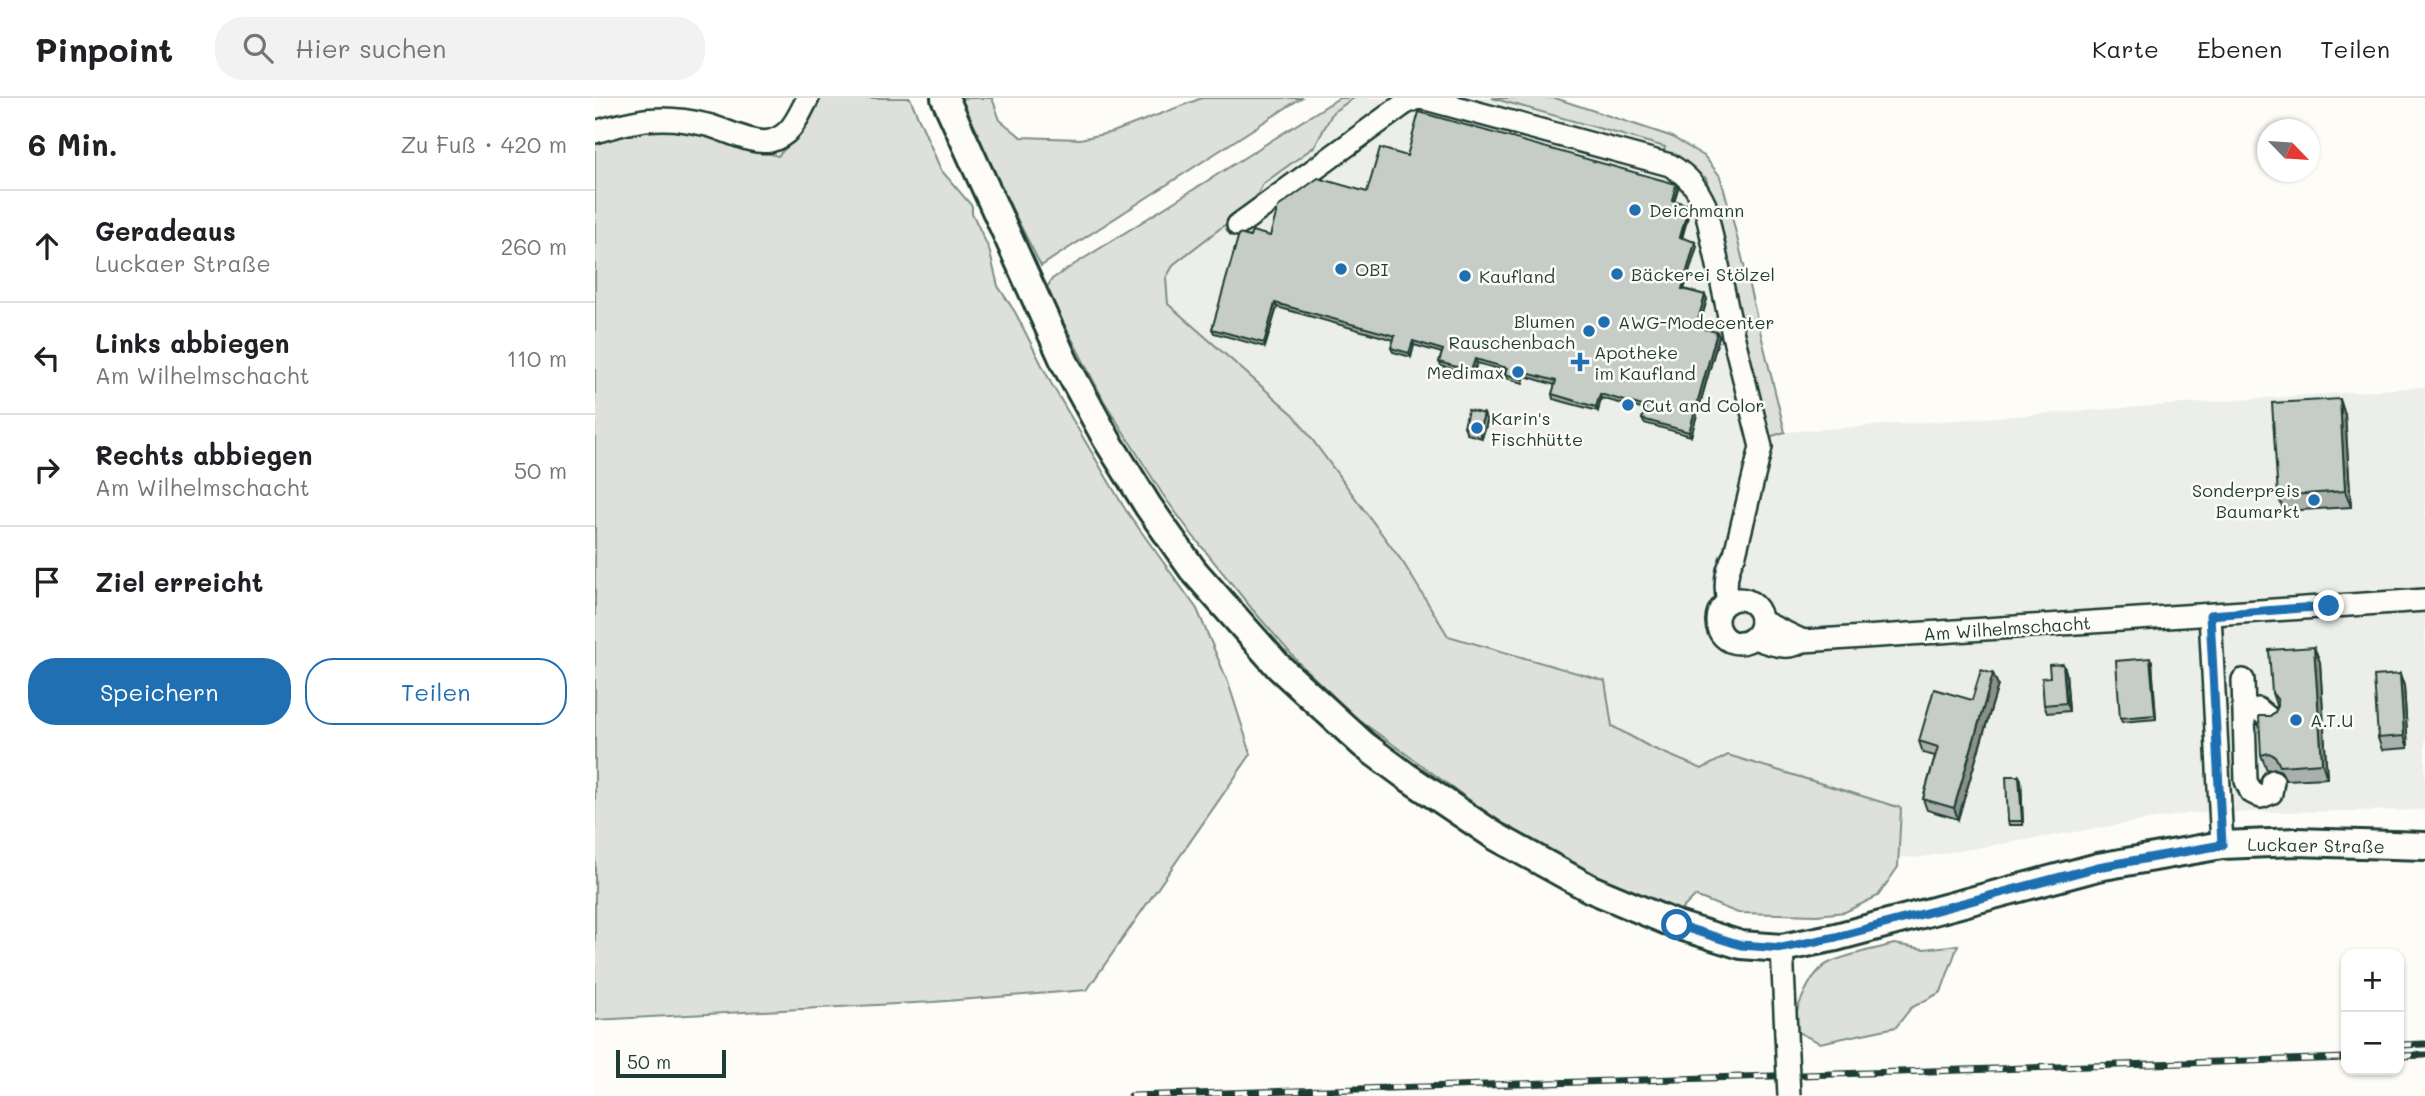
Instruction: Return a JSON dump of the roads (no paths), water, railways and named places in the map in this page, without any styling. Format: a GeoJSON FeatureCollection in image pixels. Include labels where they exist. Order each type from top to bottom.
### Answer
{"type":"FeatureCollection","features":[{"type":"Feature","properties":{"kind":"main road","name":"Luckaer Straße"},"geometry":{"type":"LineString","coordinates":[[945,98],[1065,363],[1107,440],[1148,506],[1193,570],[1260,646],[1364,745],[1449,806],[1561,874],[1677,925],[1741,945],[1782,948],[1836,937],[2098,867],[2222,845],[2296,842],[2425,846]]}},
{"type":"Feature","properties":{"kind":"street"},"geometry":{"type":"LineString","coordinates":[[595,132],[631,121],[670,118],[708,125],[745,138],[769,141],[791,130],[808,98]]}},
{"type":"Feature","properties":{"kind":"street","name":"Am Wilhelmschacht"},"geometry":{"type":"LineString","coordinates":[[1238,225],[1382,119],[1417,98],[1670,165],[1689,177],[1697,186],[1705,205],[1761,447],[1726,580],[1737,601],[1720,610],[1717,619],[1721,634],[1736,643],[1757,629],[1787,648],[1803,641],[2425,600]]}},
{"type":"Feature","properties":{"kind":"street"},"geometry":{"type":"LineString","coordinates":[[1737,601],[1758,610],[1757,629]]}},
{"type":"Feature","properties":{"kind":"street"},"geometry":{"type":"LineString","coordinates":[[2210,615],[2222,845]]}},
{"type":"Feature","properties":{"kind":"street"},"geometry":{"type":"LineString","coordinates":[[2243,680],[2246,781],[2251,792],[2261,797],[2271,793],[2273,781]]}},
{"type":"Feature","properties":{"kind":"street"},"geometry":{"type":"LineString","coordinates":[[1782,948],[1789,1096]]}},
{"type":"Feature","properties":{"kind":"railway"},"geometry":{"type":"LineString","coordinates":[[2404,1045],[2425,1044]]}},
{"type":"Feature","properties":{"kind":"railway"},"geometry":{"type":"LineString","coordinates":[[2404,1056],[2425,1055]]}},
{"type":"Feature","properties":{"kind":"railway"},"geometry":{"type":"LineString","coordinates":[[1131,1096],[2341,1058]]}},
{"type":"Feature","properties":{"kind":"place","name":"Deichmann"},"geometry":{"type":"Point","coordinates":[1635,210]}},
{"type":"Feature","properties":{"kind":"place","name":"OBI"},"geometry":{"type":"Point","coordinates":[1341,269]}},
{"type":"Feature","properties":{"kind":"place","name":"Bäckerei Stölzel"},"geometry":{"type":"Point","coordinates":[1617,274]}},
{"type":"Feature","properties":{"kind":"place","name":"Kaufland"},"geometry":{"type":"Point","coordinates":[1465,276]}},
{"type":"Feature","properties":{"kind":"place","name":"AWG-Modecenter"},"geometry":{"type":"Point","coordinates":[1604,322]}},
{"type":"Feature","properties":{"kind":"place","name":"Blumen Rauschenbach"},"geometry":{"type":"Point","coordinates":[1589,331]}},
{"type":"Feature","properties":{"kind":"place","name":"Apotheke im Kaufland"},"geometry":{"type":"Point","coordinates":[1580,362]}},
{"type":"Feature","properties":{"kind":"place","name":"Medimax"},"geometry":{"type":"Point","coordinates":[1518,372]}},
{"type":"Feature","properties":{"kind":"place","name":"Cut and Color"},"geometry":{"type":"Point","coordinates":[1628,405]}},
{"type":"Feature","properties":{"kind":"place","name":"Karin's Fischhütte"},"geometry":{"type":"Point","coordinates":[1477,428]}},
{"type":"Feature","properties":{"kind":"place","name":"Sonderpreis Baumarkt"},"geometry":{"type":"Point","coordinates":[2314,500]}},
{"type":"Feature","properties":{"kind":"place","name":"A.T.U"},"geometry":{"type":"Point","coordinates":[2296,720]}}]}
